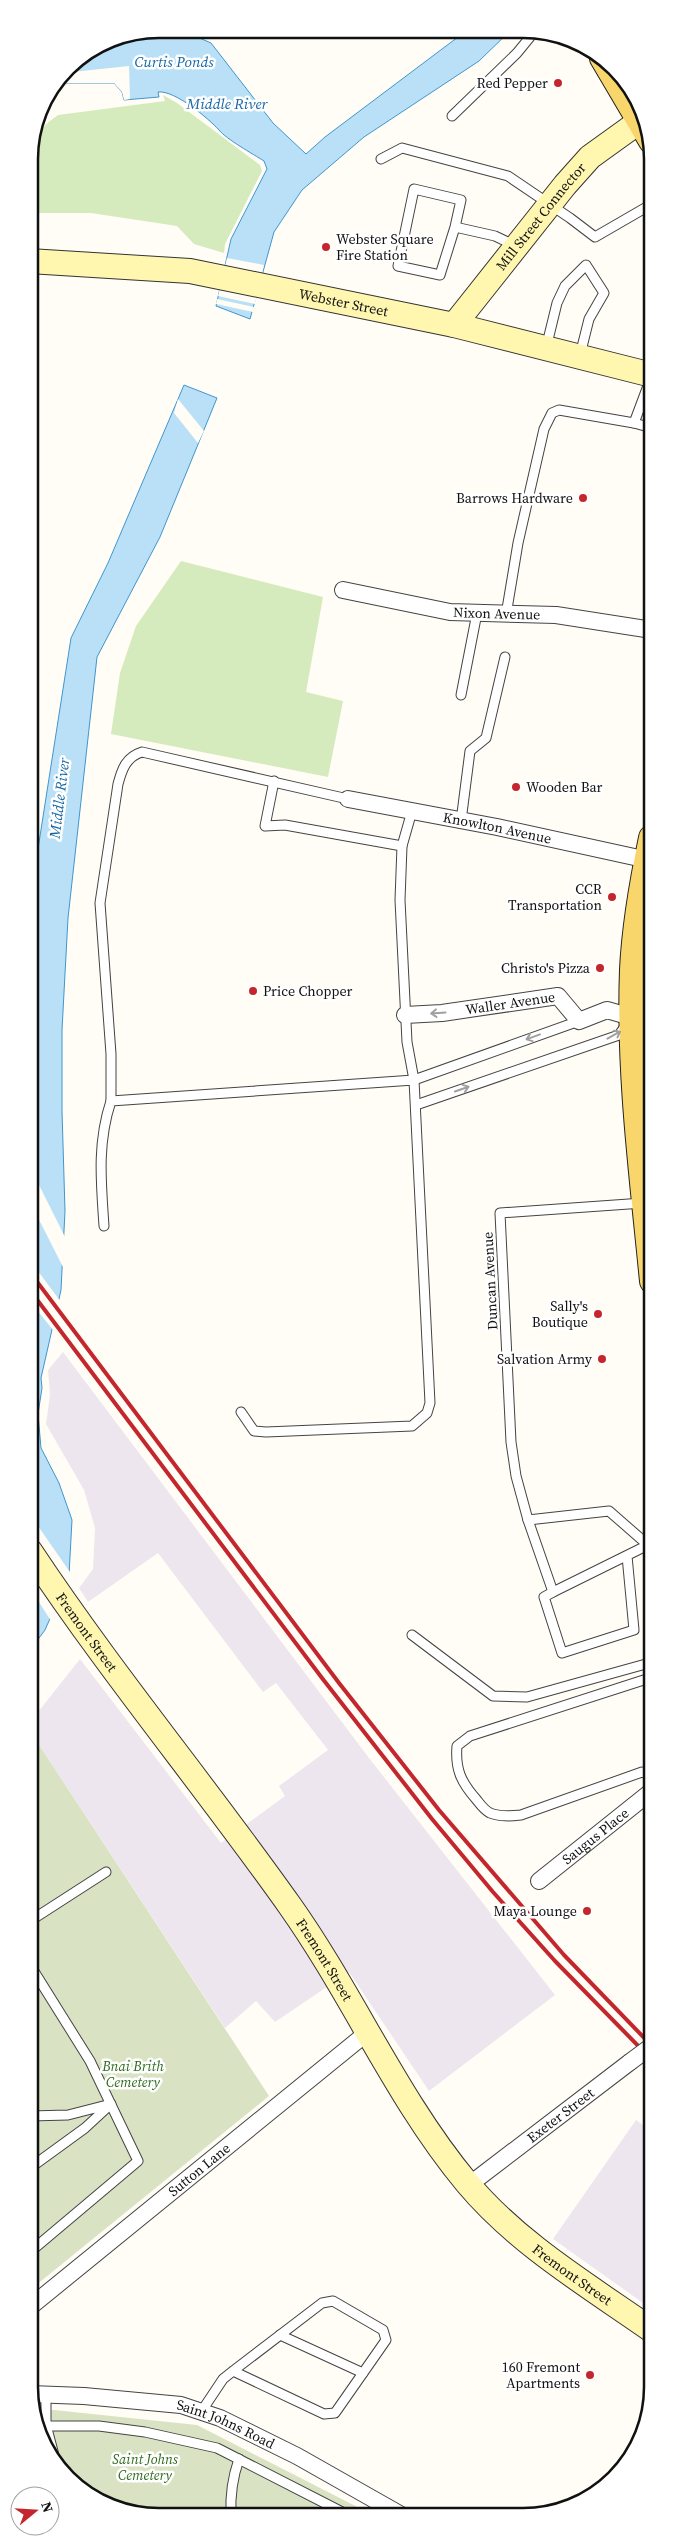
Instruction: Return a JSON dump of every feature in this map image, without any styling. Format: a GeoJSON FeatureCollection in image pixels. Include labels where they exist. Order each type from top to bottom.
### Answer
{"type":"FeatureCollection","features":[{"type":"Feature","properties":{"kind":"main road"},"geometry":{"type":"LineString","coordinates":[[621,87],[633,107]]}},
{"type":"Feature","properties":{"kind":"main road"},"geometry":{"type":"LineString","coordinates":[[644,885],[636,933],[642,1020],[644,1202]]}},
{"type":"Feature","properties":{"kind":"street","name":"Mill Street Connector"},"geometry":{"type":"LineString","coordinates":[[454,325],[549,205],[590,157],[640,129]]}},
{"type":"Feature","properties":{"kind":"street","name":"Webster Street"},"geometry":{"type":"LineString","coordinates":[[38,262],[190,270],[454,325],[644,373]]}},
{"type":"Feature","properties":{"kind":"street","name":"Nixon Avenue"},"geometry":{"type":"LineString","coordinates":[[343,590],[450,612],[556,615],[644,629]]}},
{"type":"Feature","properties":{"kind":"street","name":"Knowlton Avenue"},"geometry":{"type":"LineString","coordinates":[[348,799],[462,820],[644,848]]}},
{"type":"Feature","properties":{"kind":"street","name":"Waller Avenue"},"geometry":{"type":"LineString","coordinates":[[405,1015],[442,1013],[558,996],[579,1021]]}},
{"type":"Feature","properties":{"kind":"street"},"geometry":{"type":"LineString","coordinates":[[579,1021],[607,1010],[642,1020]]}},
{"type":"Feature","properties":{"kind":"street","name":"Fremont Street"},"geometry":{"type":"LineString","coordinates":[[38,1563],[68,1609],[211,1796],[292,1909],[438,2146],[469,2185],[530,2245],[644,2325]]}},
{"type":"Feature","properties":{"kind":"street","name":"Saugus Place"},"geometry":{"type":"LineString","coordinates":[[539,1881],[644,1797]]}},
{"type":"Feature","properties":{"kind":"street","name":"Sutton Lane"},"geometry":{"type":"LineString","coordinates":[[38,2300],[368,2032]]}},
{"type":"Feature","properties":{"kind":"street","name":"Exeter Street"},"geometry":{"type":"LineString","coordinates":[[469,2185],[644,2052]]}},
{"type":"Feature","properties":{"kind":"street","name":"Saint Johns Road"},"geometry":{"type":"LineString","coordinates":[[38,2394],[181,2405],[220,2418],[298,2456],[390,2508]]}},
{"type":"Feature","properties":{"kind":"lane"},"geometry":{"type":"LineString","coordinates":[[452,116],[517,53],[529,38]]}},
{"type":"Feature","properties":{"kind":"lane"},"geometry":{"type":"LineString","coordinates":[[381,159],[402,148],[508,176],[595,237],[644,209]]}},
{"type":"Feature","properties":{"kind":"lane"},"geometry":{"type":"LineString","coordinates":[[414,189],[461,200],[455,227],[440,275],[398,266],[414,189]]}},
{"type":"Feature","properties":{"kind":"lane"},"geometry":{"type":"LineString","coordinates":[[455,227],[495,236],[516,246]]}},
{"type":"Feature","properties":{"kind":"lane"},"geometry":{"type":"LineString","coordinates":[[546,348],[557,303],[565,286],[586,265],[604,293],[589,318],[580,356]]}},
{"type":"Feature","properties":{"kind":"lane"},"geometry":{"type":"LineString","coordinates":[[634,423],[644,396]]}},
{"type":"Feature","properties":{"kind":"lane"},"geometry":{"type":"LineString","coordinates":[[506,615],[518,543],[544,429],[552,413],[558,410],[644,426]]}},
{"type":"Feature","properties":{"kind":"lane"},"geometry":{"type":"LineString","coordinates":[[461,696],[477,613]]}},
{"type":"Feature","properties":{"kind":"lane"},"geometry":{"type":"LineString","coordinates":[[462,820],[470,751],[486,738],[505,657]]}},
{"type":"Feature","properties":{"kind":"lane"},"geometry":{"type":"LineString","coordinates":[[104,1226],[100,1155],[104,1121],[112,1101],[111,1054],[100,903],[118,784],[123,768],[134,755],[142,752],[348,799]]}},
{"type":"Feature","properties":{"kind":"lane"},"geometry":{"type":"LineString","coordinates":[[274,781],[265,826],[285,825],[402,846]]}},
{"type":"Feature","properties":{"kind":"lane"},"geometry":{"type":"LineString","coordinates":[[241,1412],[254,1430],[266,1432],[412,1426],[427,1413],[430,1403],[416,1105],[405,1015],[400,900],[402,846],[412,811]]}},
{"type":"Feature","properties":{"kind":"lane"},"geometry":{"type":"LineString","coordinates":[[416,1105],[619,1035],[642,1020]]}},
{"type":"Feature","properties":{"kind":"lane"},"geometry":{"type":"LineString","coordinates":[[112,1101],[414,1080],[579,1021]]}},
{"type":"Feature","properties":{"kind":"lane","name":"Duncan Avenue"},"geometry":{"type":"LineString","coordinates":[[528,1520],[516,1476],[511,1442],[500,1214],[644,1202]]}},
{"type":"Feature","properties":{"kind":"lane"},"geometry":{"type":"LineString","coordinates":[[553,1592],[528,1520],[609,1511],[644,1540]]}},
{"type":"Feature","properties":{"kind":"lane"},"geometry":{"type":"LineString","coordinates":[[627,1556],[634,1630],[562,1653],[544,1597],[553,1592],[627,1556],[644,1548]]}},
{"type":"Feature","properties":{"kind":"lane"},"geometry":{"type":"LineString","coordinates":[[412,1635],[493,1696],[526,1698],[644,1665]]}},
{"type":"Feature","properties":{"kind":"lane"},"geometry":{"type":"LineString","coordinates":[[644,1680],[470,1736],[458,1746],[456,1760],[458,1775],[487,1811],[508,1816],[521,1815],[644,1773]]}},
{"type":"Feature","properties":{"kind":"lane"},"geometry":{"type":"LineString","coordinates":[[38,1916],[106,1872]]}},
{"type":"Feature","properties":{"kind":"lane"},"geometry":{"type":"LineString","coordinates":[[38,1978],[90,2061],[138,2161],[38,2245]]}},
{"type":"Feature","properties":{"kind":"lane"},"geometry":{"type":"LineString","coordinates":[[38,2116],[68,2115],[111,2104]]}},
{"type":"Feature","properties":{"kind":"lane"},"geometry":{"type":"LineString","coordinates":[[38,2162],[85,2128],[111,2104]]}},
{"type":"Feature","properties":{"kind":"lane"},"geometry":{"type":"LineString","coordinates":[[201,2412],[223,2379],[233,2371],[280,2335],[322,2302],[332,2301],[383,2330],[386,2340],[335,2412],[324,2414],[233,2371]]}},
{"type":"Feature","properties":{"kind":"lane"},"geometry":{"type":"LineString","coordinates":[[280,2335],[363,2373]]}},
{"type":"Feature","properties":{"kind":"lane"},"geometry":{"type":"LineString","coordinates":[[39,2399],[41,2416]]}},
{"type":"Feature","properties":{"kind":"lane"},"geometry":{"type":"LineString","coordinates":[[44,2426],[99,2426],[145,2432],[217,2448],[334,2508]]}},
{"type":"Feature","properties":{"kind":"lane"},"geometry":{"type":"LineString","coordinates":[[231,2508],[231,2488],[239,2459]]}},
{"type":"Feature","properties":{"kind":"shaded area"},"geometry":{"type":"Polygon","coordinates":[[[63,1352],[369,1758],[555,1995],[429,2091],[349,1972],[275,2022],[256,2001],[225,2028],[38,1743],[38,1712],[80,1659],[221,1843],[285,1796],[279,1786],[328,1750],[276,1683],[263,1692],[158,1553],[88,1602],[79,1588],[93,1569],[95,1528],[84,1490],[46,1424],[50,1395],[48,1370],[63,1352]]]}},
{"type":"Feature","properties":{"kind":"shaded area"},"geometry":{"type":"Polygon","coordinates":[[[636,2120],[644,2126],[644,2304],[553,2239],[636,2120]]]}},
{"type":"Feature","properties":{"kind":"green space"},"geometry":{"type":"Polygon","coordinates":[[[163,95],[177,103],[260,165],[262,171],[225,244],[224,253],[194,244],[177,226],[91,213],[38,213],[38,151],[42,129],[49,122],[58,115],[165,101],[163,95]]]}},
{"type":"Feature","properties":{"kind":"green space"},"geometry":{"type":"Polygon","coordinates":[[[181,561],[323,597],[306,692],[343,701],[328,777],[111,734],[120,673],[136,626],[181,561]]]}},
{"type":"Feature","properties":{"kind":"green space","name":"Bnai Brith Cemetery"},"geometry":{"type":"Polygon","coordinates":[[[38,1743],[269,2096],[38,2284],[38,1743]]]}},
{"type":"Feature","properties":{"kind":"green space","name":"Saint Johns Cemetery"},"geometry":{"type":"Polygon","coordinates":[[[54,2410],[197,2425],[359,2508],[151,2508],[127,2504],[112,2499],[91,2488],[68,2467],[50,2441],[40,2411],[54,2410]]]}},
{"type":"Feature","properties":{"kind":"water","name":"Middle River"},"geometry":{"type":"Polygon","coordinates":[[[151,38],[200,38],[211,43],[273,123],[306,154],[325,137],[457,38],[503,38],[479,61],[364,137],[302,190],[274,232],[250,319],[216,306],[231,239],[267,169],[264,161],[227,138],[208,119],[182,100],[158,92],[159,97],[124,100],[122,92],[114,83],[65,83],[73,73],[91,58],[120,44],[151,38]]]}},
{"type":"Feature","properties":{"kind":"water"},"geometry":{"type":"Polygon","coordinates":[[[184,385],[217,398],[160,537],[97,657],[68,918],[62,1030],[65,1211],[61,1290],[41,1378],[42,1388],[38,1414],[38,849],[71,638],[108,563],[184,385]]]}},
{"type":"Feature","properties":{"kind":"water"},"geometry":{"type":"Polygon","coordinates":[[[38,1414],[41,1448],[59,1483],[72,1520],[69,1575],[45,1630],[38,1639],[38,1414]]]}},
{"type":"Feature","properties":{"kind":"pier"},"geometry":{"type":"Polygon","coordinates":[[[129,66],[130,99],[124,100],[122,92],[114,83],[65,83],[74,72],[129,66]]]}},
{"type":"Feature","properties":{"kind":"pier"},"geometry":{"type":"Polygon","coordinates":[[[227,258],[264,265],[255,304],[218,296],[227,258]]]}},
{"type":"Feature","properties":{"kind":"pier"},"geometry":{"type":"Polygon","coordinates":[[[217,299],[254,307],[253,312],[216,304],[217,299]]]}},
{"type":"Feature","properties":{"kind":"pier"},"geometry":{"type":"Polygon","coordinates":[[[178,399],[204,431],[198,443],[174,413],[178,399]]]}},
{"type":"Feature","properties":{"kind":"pier"},"geometry":{"type":"Polygon","coordinates":[[[38,1183],[66,1239],[65,1271],[38,1218],[38,1183]]]}},
{"type":"Feature","properties":{"kind":"pier"},"geometry":{"type":"Polygon","coordinates":[[[38,1271],[61,1302],[53,1330],[38,1311],[38,1271]]]}},
{"type":"Feature","properties":{"kind":"pier"},"geometry":{"type":"Polygon","coordinates":[[[38,1526],[72,1575],[51,1621],[38,1601],[38,1526]]]}},
{"type":"Feature","properties":{"kind":"railway"},"geometry":{"type":"LineString","coordinates":[[38,1283],[339,1683],[439,1810],[564,1955],[644,2038]]}},
{"type":"Feature","properties":{"kind":"railway"},"geometry":{"type":"LineString","coordinates":[[38,1301],[322,1678],[432,1819],[493,1892],[555,1961],[644,2052]]}},
{"type":"Feature","properties":{"kind":"place","name":"Red Pepper"},"geometry":{"type":"Point","coordinates":[558,83]}},
{"type":"Feature","properties":{"kind":"place","name":"Webster Square Fire Station"},"geometry":{"type":"Point","coordinates":[326,247]}},
{"type":"Feature","properties":{"kind":"place","name":"Barrows Hardware"},"geometry":{"type":"Point","coordinates":[583,498]}},
{"type":"Feature","properties":{"kind":"place","name":"Wooden Bar"},"geometry":{"type":"Point","coordinates":[516,787]}},
{"type":"Feature","properties":{"kind":"place","name":"CCR Transportation"},"geometry":{"type":"Point","coordinates":[612,897]}},
{"type":"Feature","properties":{"kind":"place","name":"Christo's Pizza"},"geometry":{"type":"Point","coordinates":[600,968]}},
{"type":"Feature","properties":{"kind":"place","name":"Price Chopper"},"geometry":{"type":"Point","coordinates":[253,991]}},
{"type":"Feature","properties":{"kind":"place","name":"Sally's Boutique"},"geometry":{"type":"Point","coordinates":[598,1314]}},
{"type":"Feature","properties":{"kind":"place","name":"Salvation Army"},"geometry":{"type":"Point","coordinates":[602,1359]}},
{"type":"Feature","properties":{"kind":"place","name":"Maya Lounge"},"geometry":{"type":"Point","coordinates":[587,1911]}},
{"type":"Feature","properties":{"kind":"place","name":"160 Fremont Apartments"},"geometry":{"type":"Point","coordinates":[590,2375]}},
{"type":"Feature","properties":{"kind":"water label","name":"Curtis Ponds"},"geometry":{"type":"Point","coordinates":[174,61]}}]}
